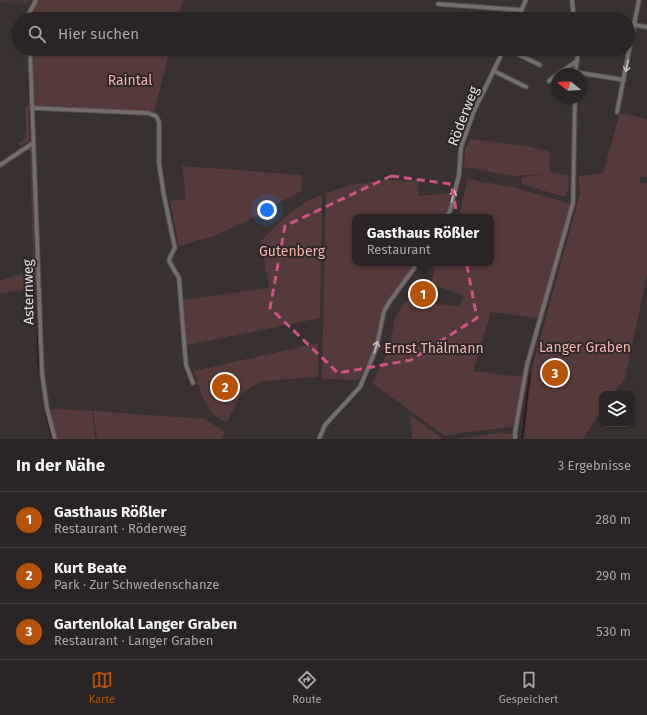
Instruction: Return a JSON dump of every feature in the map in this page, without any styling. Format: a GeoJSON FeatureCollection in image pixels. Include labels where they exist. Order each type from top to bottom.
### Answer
{"type":"FeatureCollection","features":[{"type":"Feature","properties":{"kind":"street"},"geometry":{"type":"LineString","coordinates":[[30,12],[36,0]]}},
{"type":"Feature","properties":{"kind":"street"},"geometry":{"type":"LineString","coordinates":[[438,4],[522,10],[526,0]]}},
{"type":"Feature","properties":{"kind":"street"},"geometry":{"type":"LineString","coordinates":[[572,0],[573,12]]}},
{"type":"Feature","properties":{"kind":"street"},"geometry":{"type":"LineString","coordinates":[[639,0],[635,25],[647,27]]}},
{"type":"Feature","properties":{"kind":"street","name":"Asternweg"},"geometry":{"type":"LineString","coordinates":[[30,56],[42,374],[47,408],[55,439]]}},
{"type":"Feature","properties":{"kind":"street","name":"Röderweg"},"geometry":{"type":"LineString","coordinates":[[448,214],[459,175],[461,147],[474,111],[502,56]]}},
{"type":"Feature","properties":{"kind":"street","name":"Röderweg"},"geometry":{"type":"LineString","coordinates":[[521,56],[540,65]]}},
{"type":"Feature","properties":{"kind":"street"},"geometry":{"type":"LineString","coordinates":[[576,68],[577,56]]}},
{"type":"Feature","properties":{"kind":"street"},"geometry":{"type":"LineString","coordinates":[[616,112],[629,56]]}},
{"type":"Feature","properties":{"kind":"street"},"geometry":{"type":"LineString","coordinates":[[568,68],[577,61]]}},
{"type":"Feature","properties":{"kind":"street"},"geometry":{"type":"LineString","coordinates":[[494,71],[526,87]]}},
{"type":"Feature","properties":{"kind":"street"},"geometry":{"type":"LineString","coordinates":[[587,75],[624,80]]}},
{"type":"Feature","properties":{"kind":"street"},"geometry":{"type":"LineString","coordinates":[[515,439],[527,365],[573,203],[575,104]]}},
{"type":"Feature","properties":{"kind":"street"},"geometry":{"type":"LineString","coordinates":[[32,108],[148,114],[156,116],[159,122],[159,163],[175,248],[169,261],[179,278],[186,365],[194,383]]}},
{"type":"Feature","properties":{"kind":"street"},"geometry":{"type":"LineString","coordinates":[[0,165],[33,143]]}},
{"type":"Feature","properties":{"kind":"street"},"geometry":{"type":"LineString","coordinates":[[319,439],[325,425],[360,387],[376,349],[384,311],[416,266]]}},
{"type":"Feature","properties":{"kind":"highlighted area"},"geometry":{"type":"Polygon","coordinates":[[[391,176],[451,184],[477,318],[411,360],[338,373],[270,308],[285,226],[391,176]]]}},
{"type":"Feature","properties":{"kind":"shaded area"},"geometry":{"type":"Polygon","coordinates":[[[0,0],[29,0],[24,6],[18,4],[0,3],[0,0]]]}},
{"type":"Feature","properties":{"kind":"green space"},"geometry":{"type":"Polygon","coordinates":[[[38,0],[183,0],[180,12],[33,11],[38,0]]]}},
{"type":"Feature","properties":{"kind":"green space","name":"Raintal"},"geometry":{"type":"Polygon","coordinates":[[[32,56],[168,56],[154,112],[34,106],[32,56]]]}},
{"type":"Feature","properties":{"kind":"green space"},"geometry":{"type":"Polygon","coordinates":[[[29,104],[29,141],[21,146],[18,143],[25,139],[25,108],[29,104]]]}},
{"type":"Feature","properties":{"kind":"green space","name":"Langer Graben"},"geometry":{"type":"Polygon","coordinates":[[[620,113],[647,119],[647,177],[640,178],[640,183],[647,183],[647,275],[625,378],[615,391],[599,391],[599,414],[583,439],[524,439],[533,364],[580,194],[579,176],[603,173],[620,113]]]}},
{"type":"Feature","properties":{"kind":"green space"},"geometry":{"type":"Polygon","coordinates":[[[471,139],[526,146],[550,152],[549,172],[568,175],[569,187],[565,197],[522,184],[522,178],[544,173],[516,176],[464,167],[465,149],[471,139]]]}},
{"type":"Feature","properties":{"kind":"green space"},"geometry":{"type":"Polygon","coordinates":[[[29,147],[32,148],[36,284],[34,289],[0,293],[0,280],[27,273],[31,267],[33,258],[30,151],[27,151],[0,169],[0,167],[29,147]]]}},
{"type":"Feature","properties":{"kind":"green space","name":"Gutenberg"},"geometry":{"type":"Polygon","coordinates":[[[182,166],[302,175],[301,191],[243,223],[214,236],[179,246],[170,201],[186,199],[182,166]]]}},
{"type":"Feature","properties":{"kind":"green space","name":"Ernst Thälmann"},"geometry":{"type":"Polygon","coordinates":[[[468,179],[516,188],[570,204],[538,318],[491,312],[473,371],[523,377],[518,409],[513,427],[445,436],[372,383],[389,350],[395,318],[405,302],[409,300],[460,307],[463,295],[431,284],[435,269],[431,268],[432,266],[494,266],[494,214],[460,214],[468,179]]]}},
{"type":"Feature","properties":{"kind":"green space","name":"Ernst Thälmann"},"geometry":{"type":"Polygon","coordinates":[[[384,180],[418,181],[419,196],[451,193],[448,210],[446,214],[352,214],[352,266],[413,266],[382,311],[376,345],[359,380],[322,379],[326,193],[351,185],[384,180]]]}},
{"type":"Feature","properties":{"kind":"green space","name":"Gutenberg"},"geometry":{"type":"Polygon","coordinates":[[[322,195],[320,318],[187,345],[183,300],[269,288],[261,241],[296,208],[313,198],[322,195]]]}},
{"type":"Feature","properties":{"kind":"green space"},"geometry":{"type":"Polygon","coordinates":[[[318,343],[318,377],[261,381],[241,394],[227,422],[214,415],[201,394],[194,371],[318,343]]]}},
{"type":"Feature","properties":{"kind":"green space"},"geometry":{"type":"Polygon","coordinates":[[[50,409],[92,411],[95,439],[56,439],[50,409]]]}},
{"type":"Feature","properties":{"kind":"green space"},"geometry":{"type":"Polygon","coordinates":[[[93,411],[205,419],[225,432],[221,439],[97,439],[93,411]]]}},
{"type":"Feature","properties":{"kind":"green space"},"geometry":{"type":"Polygon","coordinates":[[[410,415],[443,439],[412,439],[410,415]]]}},
{"type":"Feature","properties":{"kind":"green space"},"geometry":{"type":"Polygon","coordinates":[[[500,433],[512,434],[513,439],[456,439],[500,433]]]}},
{"type":"Feature","properties":{"kind":"waterway"},"geometry":{"type":"LineString","coordinates":[[28,56],[31,140]]}},
{"type":"Feature","properties":{"kind":"waterway"},"geometry":{"type":"LineString","coordinates":[[32,147],[36,272]]}},
{"type":"Feature","properties":{"kind":"waterway"},"geometry":{"type":"LineString","coordinates":[[37,293],[38,362],[47,419],[52,439]]}},
{"type":"Feature","properties":{"kind":"waterway"},"geometry":{"type":"LineString","coordinates":[[522,439],[530,373]]}},
{"type":"Feature","properties":{"kind":"place","name":"Gasthaus Rößler"},"geometry":{"type":"Point","coordinates":[423,294]}},
{"type":"Feature","properties":{"kind":"place","name":"Gartenlokal Langer Graben"},"geometry":{"type":"Point","coordinates":[555,373]}},
{"type":"Feature","properties":{"kind":"place","name":"Kurt Beate"},"geometry":{"type":"Point","coordinates":[225,387]}}]}
